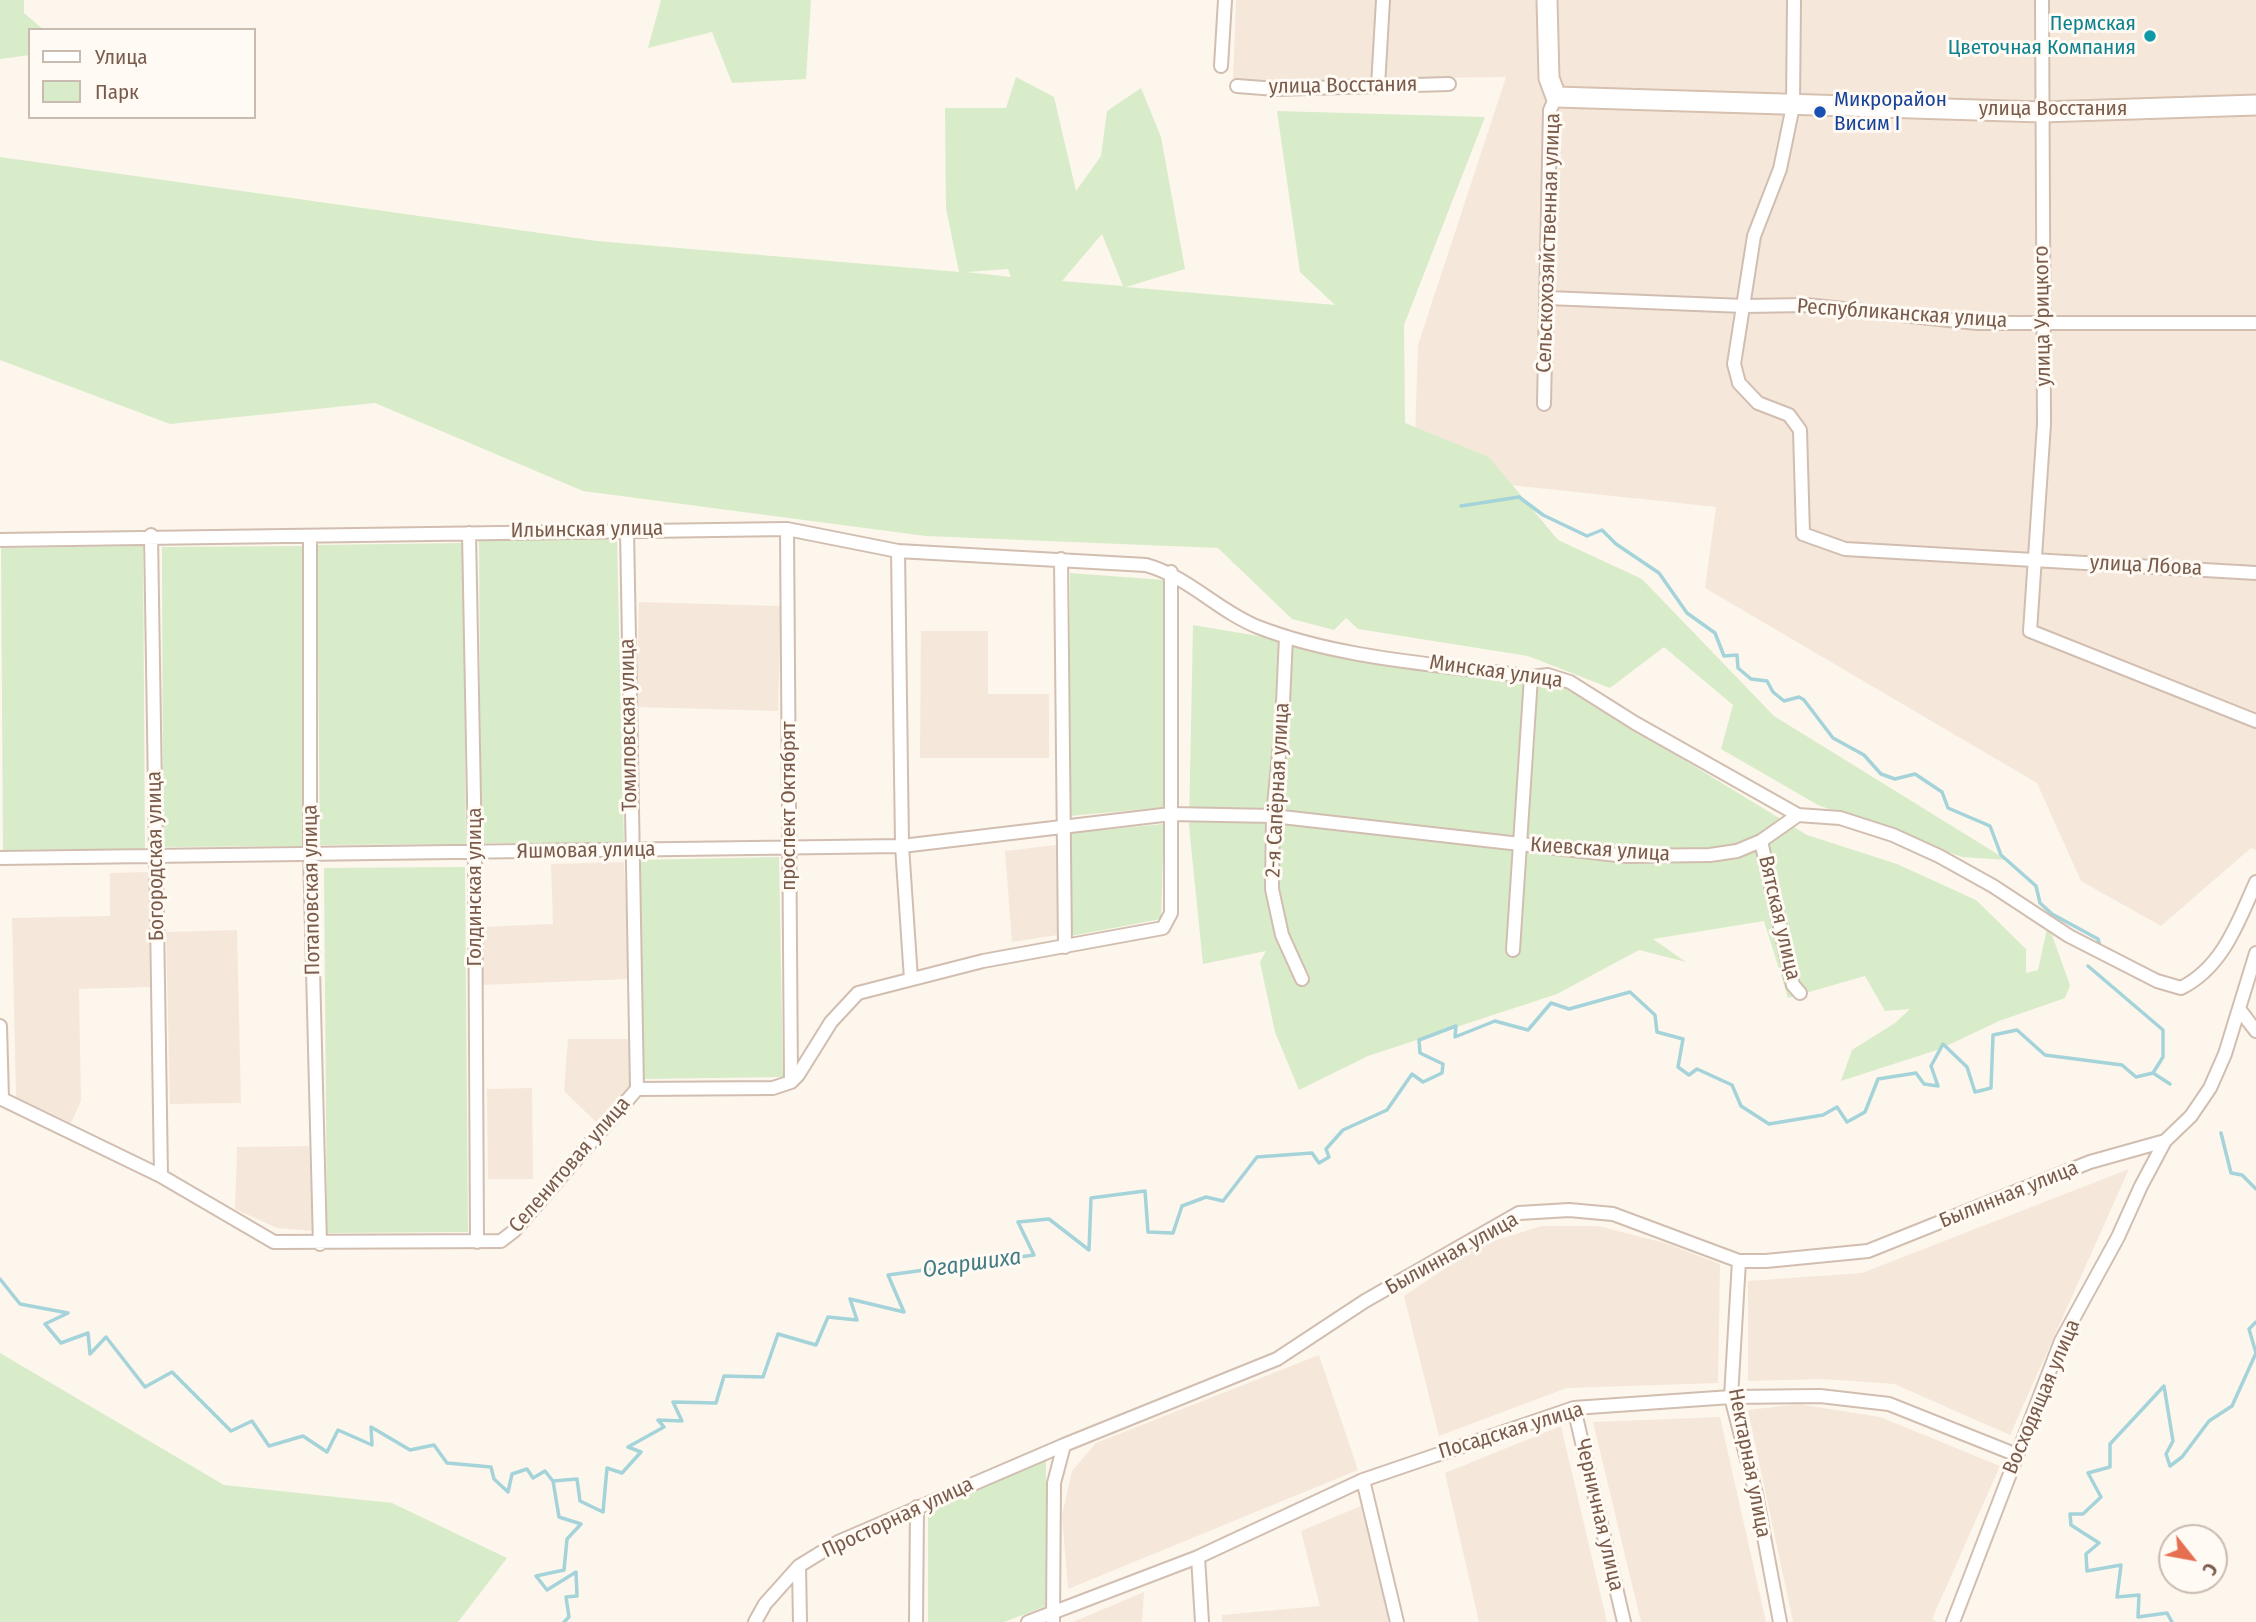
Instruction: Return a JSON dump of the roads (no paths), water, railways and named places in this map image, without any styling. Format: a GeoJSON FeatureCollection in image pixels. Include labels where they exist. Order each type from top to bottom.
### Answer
{"type":"FeatureCollection","features":[{"type":"Feature","properties":{"kind":"street"},"geometry":{"type":"LineString","coordinates":[[1221,66],[1224,0]]}},
{"type":"Feature","properties":{"kind":"street"},"geometry":{"type":"LineString","coordinates":[[1378,86],[1383,0]]}},
{"type":"Feature","properties":{"kind":"street","name":"Сельскохозяйственная улица"},"geometry":{"type":"LineString","coordinates":[[1544,404],[1550,110],[1556,97],[1549,78],[1548,0]]}},
{"type":"Feature","properties":{"kind":"street"},"geometry":{"type":"LineString","coordinates":[[1744,306],[1754,236],[1780,169],[1793,106],[1794,0]]}},
{"type":"Feature","properties":{"kind":"street","name":"улица Урицкого"},"geometry":{"type":"LineString","coordinates":[[2042,0],[2044,424],[2030,631],[2197,695],[2256,721]]}},
{"type":"Feature","properties":{"kind":"street","name":"улица Восстания"},"geometry":{"type":"LineString","coordinates":[[1237,86],[1276,89],[1449,84]]}},
{"type":"Feature","properties":{"kind":"street","name":"улица Восстания"},"geometry":{"type":"LineString","coordinates":[[1556,97],[2042,112],[2256,105]]}},
{"type":"Feature","properties":{"kind":"street","name":"Республиканская улица"},"geometry":{"type":"LineString","coordinates":[[1548,298],[1744,306],[1806,305],[1977,323],[2256,323]]}},
{"type":"Feature","properties":{"kind":"street","name":"улица Лбова"},"geometry":{"type":"LineString","coordinates":[[1744,306],[1734,364],[1739,383],[1758,402],[1788,415],[1800,430],[1803,534],[1845,549],[2256,573]]}},
{"type":"Feature","properties":{"kind":"street","name":"Ильинская улица"},"geometry":{"type":"LineString","coordinates":[[0,540],[627,529],[787,529],[898,551],[1146,565],[1171,572]]}},
{"type":"Feature","properties":{"kind":"street","name":"Томиловская улица"},"geometry":{"type":"LineString","coordinates":[[627,529],[637,1089]]}},
{"type":"Feature","properties":{"kind":"street","name":"проспект Октябрят"},"geometry":{"type":"LineString","coordinates":[[787,529],[790,1082]]}},
{"type":"Feature","properties":{"kind":"street","name":"Голдинская улица"},"geometry":{"type":"LineString","coordinates":[[469,533],[475,853],[477,1241]]}},
{"type":"Feature","properties":{"kind":"street","name":"Богородская улица"},"geometry":{"type":"LineString","coordinates":[[151,536],[161,1176]]}},
{"type":"Feature","properties":{"kind":"street","name":"Потаповская улица"},"geometry":{"type":"LineString","coordinates":[[310,536],[310,852],[320,1244]]}},
{"type":"Feature","properties":{"kind":"street"},"geometry":{"type":"LineString","coordinates":[[898,551],[902,846],[911,979]]}},
{"type":"Feature","properties":{"kind":"street"},"geometry":{"type":"LineString","coordinates":[[1061,559],[1065,947]]}},
{"type":"Feature","properties":{"kind":"street"},"geometry":{"type":"LineString","coordinates":[[790,1082],[836,1015],[858,993],[983,961],[1163,928],[1171,913],[1171,572]]}},
{"type":"Feature","properties":{"kind":"street","name":"Минская улица"},"geometry":{"type":"LineString","coordinates":[[1171,572],[1254,626],[1286,637],[1357,652],[1531,677],[1548,675],[1570,682],[1635,723],[1798,816]]}},
{"type":"Feature","properties":{"kind":"street","name":"2-я Сапёрная улица"},"geometry":{"type":"LineString","coordinates":[[1286,637],[1282,724],[1273,816],[1272,889],[1282,935],[1302,979]]}},
{"type":"Feature","properties":{"kind":"street"},"geometry":{"type":"LineString","coordinates":[[1513,950],[1531,677]]}},
{"type":"Feature","properties":{"kind":"street","name":"Яшмовая улица"},"geometry":{"type":"LineString","coordinates":[[0,858],[902,846],[1171,814]]}},
{"type":"Feature","properties":{"kind":"street","name":"Киевская улица"},"geometry":{"type":"LineString","coordinates":[[1171,814],[1273,816],[1626,856],[1710,855],[1737,851],[1761,841],[1798,816]]}},
{"type":"Feature","properties":{"kind":"street"},"geometry":{"type":"LineString","coordinates":[[1798,816],[1840,818],[1893,835],[1993,886],[2069,936],[2157,981],[2181,988],[2201,978],[2229,940],[2256,882]]}},
{"type":"Feature","properties":{"kind":"street","name":"Вятская улица"},"geometry":{"type":"LineString","coordinates":[[1761,841],[1793,985],[1800,993]]}},
{"type":"Feature","properties":{"kind":"street","name":"Былинная улица"},"geometry":{"type":"LineString","coordinates":[[1064,1444],[1277,1359],[1364,1301],[1519,1213],[1569,1210],[1614,1214],[1739,1261],[1868,1251],[2078,1166],[2165,1141],[2191,1116],[2210,1088],[2256,953]]}},
{"type":"Feature","properties":{"kind":"street"},"geometry":{"type":"LineString","coordinates":[[2239,1009],[2256,1031]]}},
{"type":"Feature","properties":{"kind":"street"},"geometry":{"type":"LineString","coordinates":[[0,1026],[1,1099]]}},
{"type":"Feature","properties":{"kind":"street","name":"Селенитовая улица"},"geometry":{"type":"LineString","coordinates":[[1,1099],[161,1176],[274,1242],[320,1244],[501,1241],[514,1231],[637,1089],[773,1088],[790,1082]]}},
{"type":"Feature","properties":{"kind":"street","name":"Восходящая улица"},"geometry":{"type":"LineString","coordinates":[[1953,1622],[2061,1341],[2118,1237],[2165,1141]]}},
{"type":"Feature","properties":{"kind":"street","name":"Нектарная улица"},"geometry":{"type":"LineString","coordinates":[[1739,1261],[1731,1397],[1756,1494],[1780,1622]]}},
{"type":"Feature","properties":{"kind":"street","name":"Посадская улица"},"geometry":{"type":"LineString","coordinates":[[1028,1622],[1053,1618],[1198,1557],[1363,1480],[1574,1408],[1731,1397],[1820,1396],[1889,1404],[2017,1455]]}},
{"type":"Feature","properties":{"kind":"street","name":"Черничная улица"},"geometry":{"type":"LineString","coordinates":[[1574,1408],[1624,1622]]}},
{"type":"Feature","properties":{"kind":"street"},"geometry":{"type":"LineString","coordinates":[[1053,1618],[1054,1483],[1064,1444]]}},
{"type":"Feature","properties":{"kind":"street","name":"Просторная улица"},"geometry":{"type":"LineString","coordinates":[[755,1622],[765,1604],[799,1566],[838,1542],[1064,1444]]}},
{"type":"Feature","properties":{"kind":"street"},"geometry":{"type":"LineString","coordinates":[[1363,1480],[1397,1622]]}},
{"type":"Feature","properties":{"kind":"street"},"geometry":{"type":"LineString","coordinates":[[916,1622],[917,1507]]}},
{"type":"Feature","properties":{"kind":"street"},"geometry":{"type":"LineString","coordinates":[[1198,1557],[1202,1622]]}},
{"type":"Feature","properties":{"kind":"street"},"geometry":{"type":"LineString","coordinates":[[799,1566],[800,1622]]}},
{"type":"Feature","properties":{"kind":"waterway"},"geometry":{"type":"LineString","coordinates":[[1461,506],[1519,497],[1543,515],[1587,536],[1602,530],[1616,544],[1659,573],[1687,613],[1715,633],[1724,656],[1737,655],[1738,668],[1751,679],[1767,681],[1773,692],[1784,701],[1799,697],[1804,700],[1833,738],[1864,755],[1881,774],[1895,779],[1915,774],[1942,792],[1948,808],[1990,826],[2001,855],[2036,886],[2040,903],[2052,914],[2098,939],[2100,946]]}},
{"type":"Feature","properties":{"kind":"waterway"},"geometry":{"type":"LineString","coordinates":[[2088,966],[2163,1030],[2163,1057],[2153,1073]]}},
{"type":"Feature","properties":{"kind":"waterway","name":"Огаршиха"},"geometry":{"type":"LineString","coordinates":[[564,1622],[569,1617],[566,1597],[577,1596],[576,1572],[547,1590],[536,1576],[564,1570],[567,1539],[581,1524],[559,1517],[553,1481],[577,1479],[580,1501],[603,1512],[607,1468],[622,1473],[641,1452],[628,1447],[664,1427],[658,1420],[682,1421],[673,1402],[716,1403],[724,1376],[763,1377],[778,1334],[816,1345],[828,1317],[857,1320],[850,1299],[904,1312],[888,1275],[1034,1255],[1018,1222],[1049,1219],[1089,1250],[1091,1198],[1145,1191],[1148,1232],[1173,1233],[1182,1206],[1206,1197],[1223,1201],[1257,1157],[1312,1153],[1319,1163],[1329,1157],[1326,1149],[1343,1130],[1387,1110],[1412,1074],[1423,1082],[1442,1073],[1443,1064],[1420,1053],[1419,1040],[1456,1026],[1455,1037],[1495,1021],[1528,1030],[1551,1003],[1569,1009],[1630,992],[1655,1015],[1657,1032],[1683,1039],[1678,1067],[1689,1075],[1697,1069],[1732,1085],[1741,1106],[1769,1124],[1823,1115],[1837,1107],[1847,1122],[1865,1112],[1878,1079],[1916,1073],[1924,1084],[1938,1086],[1931,1066],[1943,1044],[1967,1067],[1975,1092],[1991,1088],[1993,1035],[2017,1030],[2045,1055],[2122,1065],[2136,1077],[2153,1073],[2170,1084]]}},
{"type":"Feature","properties":{"kind":"waterway","name":"Огаршиха"},"geometry":{"type":"LineString","coordinates":[[2221,1133],[2231,1173],[2242,1175],[2256,1189]]}},
{"type":"Feature","properties":{"kind":"waterway"},"geometry":{"type":"LineString","coordinates":[[0,1279],[20,1304],[68,1313],[45,1324],[61,1343],[88,1333],[90,1354],[106,1337],[145,1387],[172,1372],[231,1431],[252,1421],[269,1446],[303,1436],[327,1452],[338,1430],[372,1445],[371,1427],[410,1450],[434,1445],[447,1463],[491,1467],[494,1479],[508,1492],[512,1474],[527,1469],[533,1478],[545,1471],[552,1480]]}},
{"type":"Feature","properties":{"kind":"waterway"},"geometry":{"type":"LineString","coordinates":[[2256,1322],[2249,1329],[2256,1353]]}},
{"type":"Feature","properties":{"kind":"waterway"},"geometry":{"type":"LineString","coordinates":[[2172,1622],[2167,1613],[2138,1617],[2139,1595],[2117,1597],[2121,1565],[2087,1571],[2086,1554],[2099,1543],[2071,1525],[2070,1514],[2083,1514],[2101,1497],[2088,1473],[2110,1467],[2110,1444],[2164,1386],[2173,1441],[2166,1454],[2170,1466],[2182,1457],[2209,1421],[2232,1406],[2256,1353]]}},
{"type":"Feature","properties":{"kind":"place","name":"Пермская Цветочная Компания"},"geometry":{"type":"Point","coordinates":[2150,36]}},
{"type":"Feature","properties":{"kind":"place","name":"Микрорайон Висим I"},"geometry":{"type":"Point","coordinates":[1820,112]}}]}
